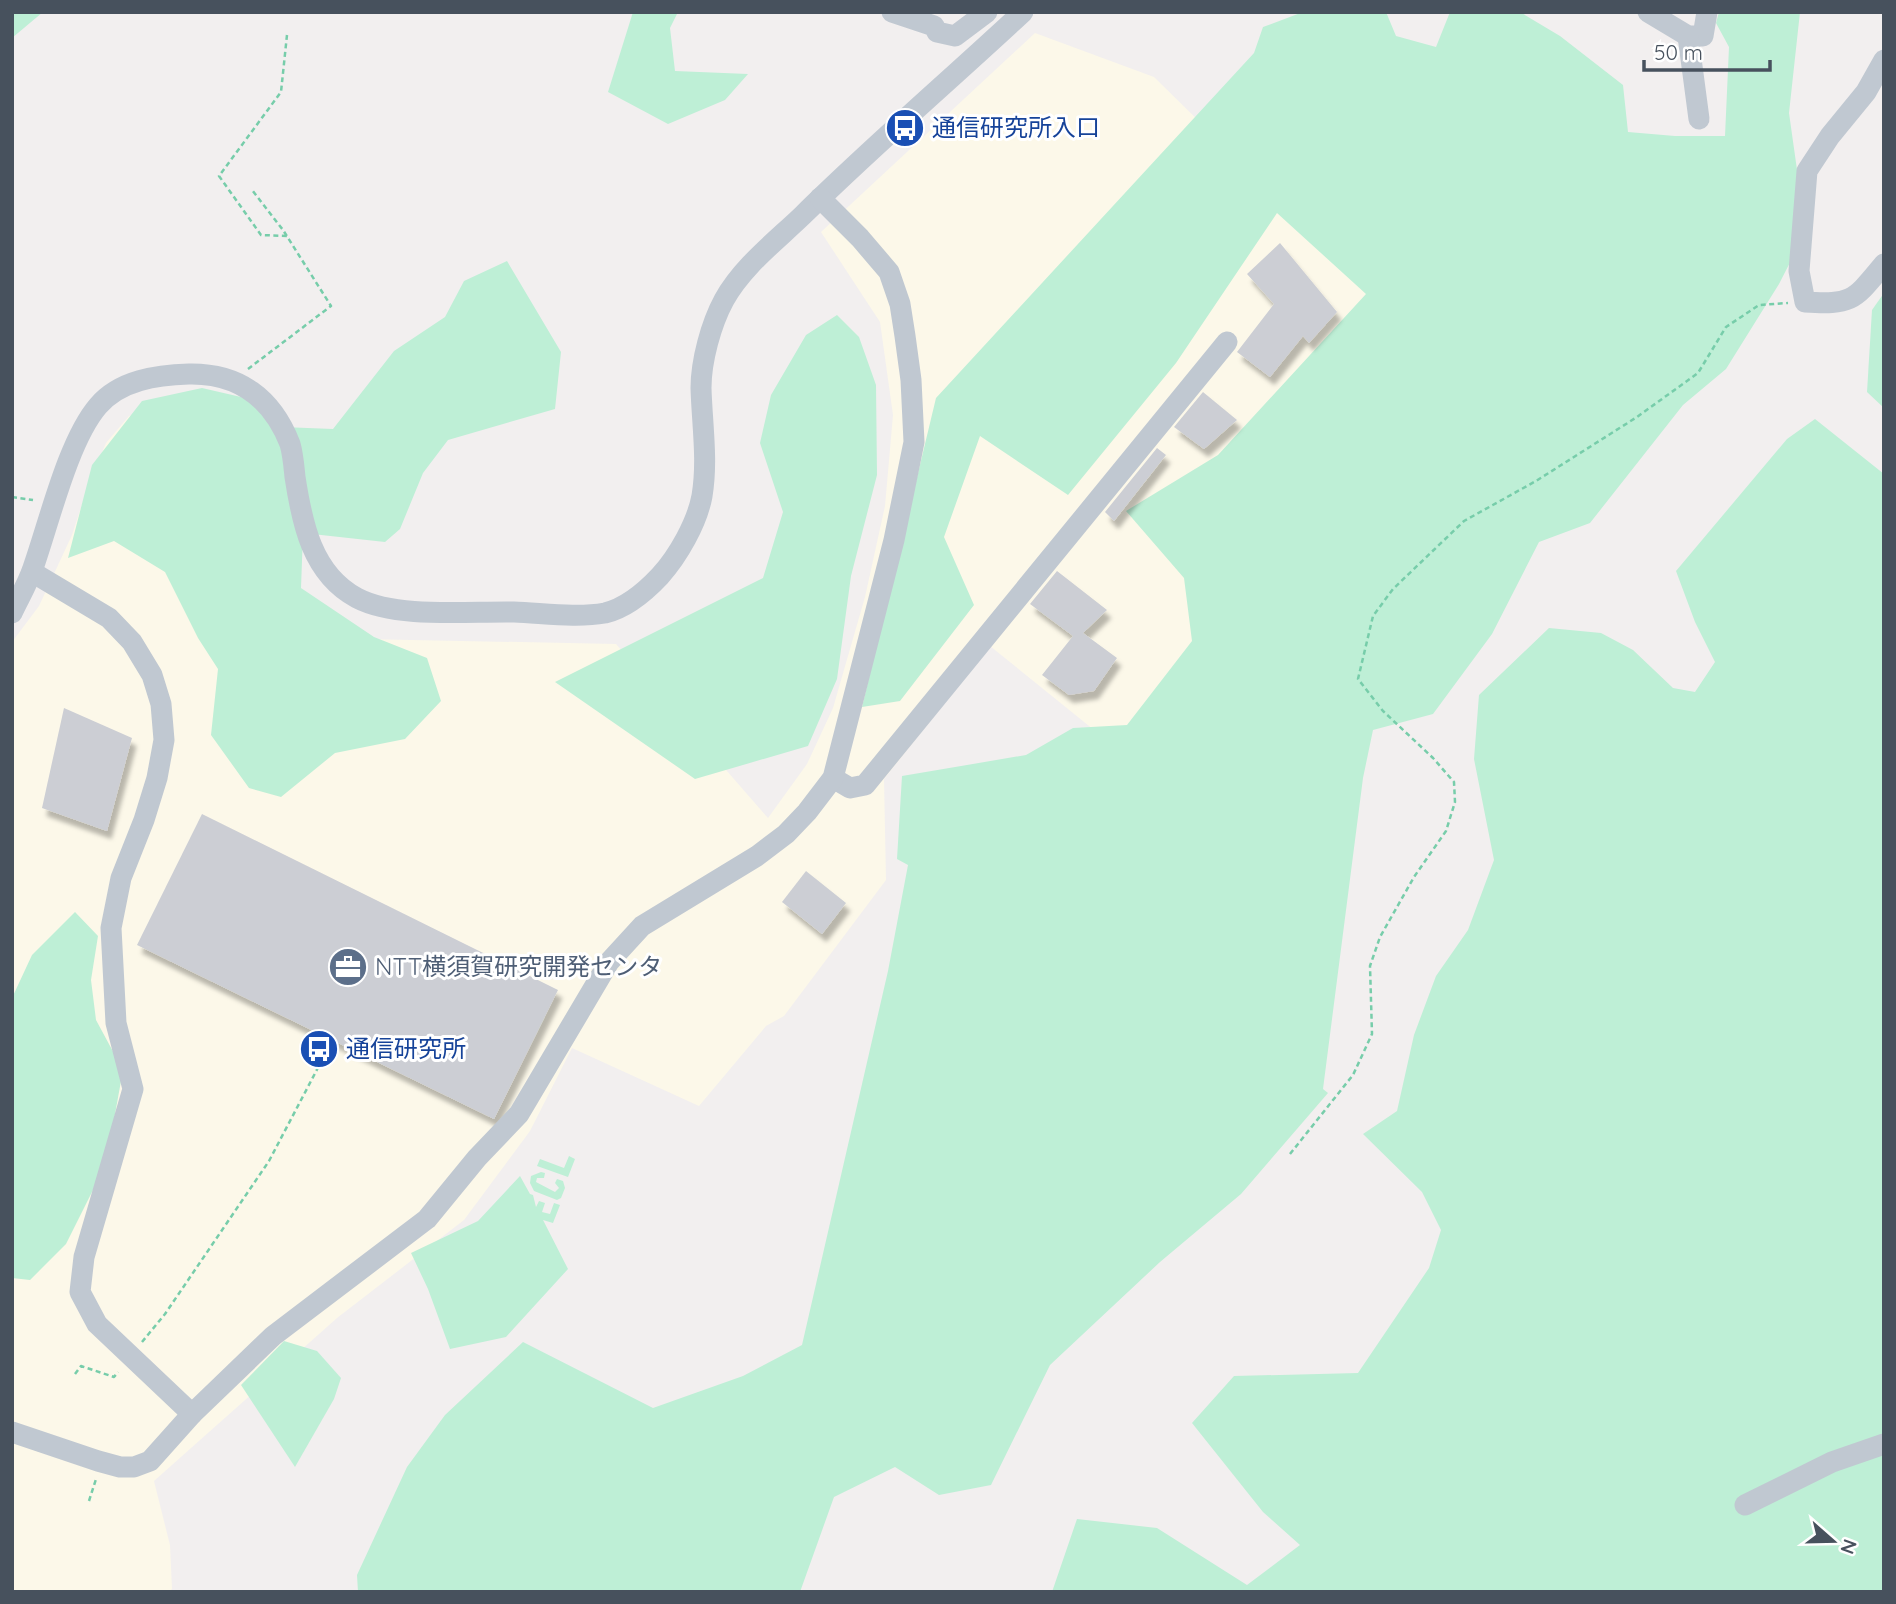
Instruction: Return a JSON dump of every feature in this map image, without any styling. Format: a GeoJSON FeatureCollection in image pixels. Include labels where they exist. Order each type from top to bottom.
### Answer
{"type":"FeatureCollection","features":[{"type":"Feature","properties":{"kind":"street"},"geometry":{"type":"LineString","coordinates":[[892,12],[936,19],[937,32],[955,36],[987,12]]}},
{"type":"Feature","properties":{"kind":"street"},"geometry":{"type":"LineString","coordinates":[[12,613],[32,572],[78,439],[99,405],[130,383],[160,375],[200,374],[234,380],[261,398],[274,415],[290,446],[303,526],[328,574],[356,597],[384,607],[424,612],[582,614],[608,612],[630,602],[650,587],[667,568],[687,536],[701,499],[705,457],[701,384],[705,351],[724,301],[746,270],[820,198],[1023,12]]}},
{"type":"Feature","properties":{"kind":"street"},"geometry":{"type":"LineString","coordinates":[[1648,12],[1688,36],[1703,36],[1707,12]]}},
{"type":"Feature","properties":{"kind":"street"},"geometry":{"type":"LineString","coordinates":[[1688,36],[1699,119]]}},
{"type":"Feature","properties":{"kind":"street"},"geometry":{"type":"LineString","coordinates":[[1884,60],[1866,92],[1830,136],[1807,171],[1799,271],[1805,302],[1830,304],[1856,297],[1884,264]]}},
{"type":"Feature","properties":{"kind":"street"},"geometry":{"type":"LineString","coordinates":[[12,1432],[98,1461],[135,1467],[150,1461],[192,1414],[273,1336],[427,1219],[477,1158],[519,1114],[610,962],[642,926],[767,849],[807,812],[833,778],[894,540],[914,442],[911,380],[905,336],[900,304],[889,272],[820,198]]}},
{"type":"Feature","properties":{"kind":"street"},"geometry":{"type":"LineString","coordinates":[[833,778],[850,788],[865,785],[1227,342]]}},
{"type":"Feature","properties":{"kind":"street"},"geometry":{"type":"LineString","coordinates":[[32,572],[108,618],[132,642],[152,675],[161,704],[164,740],[157,778],[121,878],[111,928],[116,1023],[133,1089],[84,1257],[80,1292],[97,1324],[192,1414]]}},
{"type":"Feature","properties":{"kind":"street"},"geometry":{"type":"LineString","coordinates":[[1745,1505],[1832,1462],[1884,1444]]}},
{"type":"Feature","properties":{"kind":"path"},"geometry":{"type":"LineString","coordinates":[[287,35],[281,92],[219,176],[261,235],[288,236]]}},
{"type":"Feature","properties":{"kind":"path"},"geometry":{"type":"LineString","coordinates":[[234,380],[331,306],[288,236],[252,190]]}},
{"type":"Feature","properties":{"kind":"path"},"geometry":{"type":"LineString","coordinates":[[1290,1154],[1353,1075],[1372,1034],[1370,966],[1380,937],[1414,877],[1446,831],[1455,802],[1454,782],[1433,758],[1383,711],[1358,678],[1373,615],[1393,589],[1464,521],[1536,481],[1637,418],[1698,373],[1726,327],[1759,305],[1805,302]]}},
{"type":"Feature","properties":{"kind":"path"},"geometry":{"type":"LineString","coordinates":[[75,1374],[81,1366],[114,1377],[165,1314],[269,1161],[332,1041]]}},
{"type":"Feature","properties":{"kind":"shaded area"},"geometry":{"type":"Polygon","coordinates":[[[1035,33],[1154,77],[1390,309],[1207,575],[1207,679],[1125,755],[990,646],[884,779],[886,880],[784,1016],[766,1026],[699,1106],[572,1048],[530,1131],[464,1220],[337,1318],[154,1481],[170,1545],[172,1589],[169,1592],[12,1592],[12,642],[39,606],[72,535],[106,443],[129,416],[165,405],[315,605],[362,639],[616,644],[768,818],[807,764],[833,708],[865,597],[885,506],[893,415],[880,322],[821,232],[1035,33]]]}},
{"type":"Feature","properties":{"kind":"green space"},"geometry":{"type":"Polygon","coordinates":[[[12,12],[43,12],[12,38],[12,12]]]}},
{"type":"Feature","properties":{"kind":"green space"},"geometry":{"type":"Polygon","coordinates":[[[633,12],[678,12],[670,28],[675,71],[748,74],[725,100],[668,124],[608,92],[633,12]]]}},
{"type":"Feature","properties":{"kind":"green space"},"geometry":{"type":"Polygon","coordinates":[[[1303,12],[1386,12],[1396,36],[1436,47],[1450,12],[1520,12],[1560,36],[1623,85],[1628,132],[1725,136],[1729,47],[1716,23],[1719,12],[1800,12],[1789,113],[1799,184],[1800,243],[1779,284],[1726,369],[1683,405],[1590,523],[1539,542],[1492,634],[1433,714],[1373,730],[1363,778],[1323,1089],[1328,1093],[1241,1194],[1160,1262],[1050,1365],[991,1485],[939,1495],[895,1467],[834,1497],[800,1592],[358,1592],[357,1575],[407,1467],[445,1415],[523,1342],[653,1408],[743,1376],[802,1345],[888,971],[908,865],[897,859],[902,776],[1026,755],[1073,728],[1127,725],[1192,641],[1184,578],[1126,511],[1218,455],[1366,294],[1277,213],[1176,363],[1068,495],[980,436],[944,537],[974,605],[900,701],[862,707],[936,398],[1254,53],[1263,27],[1303,12]]]}},
{"type":"Feature","properties":{"kind":"green space"},"geometry":{"type":"Polygon","coordinates":[[[507,261],[561,352],[555,409],[448,440],[423,473],[400,529],[385,542],[303,533],[301,588],[374,637],[427,658],[441,701],[405,739],[335,753],[281,797],[249,788],[211,735],[218,669],[198,638],[165,572],[114,541],[68,558],[92,465],[142,401],[202,388],[254,400],[282,427],[333,429],[394,351],[445,317],[464,281],[507,261]]]}},
{"type":"Feature","properties":{"kind":"green space"},"geometry":{"type":"Polygon","coordinates":[[[1884,293],[1884,408],[1867,392],[1872,310],[1884,293]]]}},
{"type":"Feature","properties":{"kind":"green space"},"geometry":{"type":"Polygon","coordinates":[[[837,315],[859,337],[876,385],[877,475],[851,576],[837,679],[808,746],[695,779],[555,682],[763,578],[783,512],[760,443],[771,395],[806,335],[837,315]]]}},
{"type":"Feature","properties":{"kind":"green space"},"geometry":{"type":"Polygon","coordinates":[[[1815,419],[1884,474],[1884,1592],[1052,1592],[1077,1519],[1157,1528],[1247,1585],[1300,1545],[1263,1512],[1192,1423],[1234,1376],[1358,1373],[1429,1268],[1441,1230],[1422,1192],[1363,1134],[1397,1111],[1414,1035],[1436,976],[1468,930],[1494,860],[1474,759],[1479,695],[1549,628],[1601,633],[1633,650],[1673,688],[1695,692],[1715,662],[1695,622],[1676,571],[1787,439],[1815,419]]]}},
{"type":"Feature","properties":{"kind":"green space"},"geometry":{"type":"Polygon","coordinates":[[[75,912],[98,936],[91,980],[96,1020],[123,1070],[106,1164],[66,1244],[30,1280],[12,1278],[12,998],[32,955],[75,912]]]}},
{"type":"Feature","properties":{"kind":"green space"},"geometry":{"type":"Polygon","coordinates":[[[569,1156],[575,1159],[568,1177],[537,1166],[540,1159],[564,1168],[569,1156]]]}},
{"type":"Feature","properties":{"kind":"green space"},"geometry":{"type":"Polygon","coordinates":[[[545,1173],[544,1178],[537,1178],[536,1182],[555,1192],[559,1188],[555,1183],[557,1179],[563,1181],[565,1188],[561,1198],[557,1200],[534,1191],[530,1183],[531,1176],[545,1173]]]}},
{"type":"Feature","properties":{"kind":"green space"},"geometry":{"type":"Polygon","coordinates":[[[520,1176],[533,1195],[536,1207],[539,1201],[545,1203],[542,1212],[550,1214],[554,1203],[560,1205],[553,1223],[543,1220],[568,1269],[506,1337],[450,1349],[428,1289],[411,1253],[478,1221],[520,1176]]]}},
{"type":"Feature","properties":{"kind":"green space"},"geometry":{"type":"Polygon","coordinates":[[[284,1341],[317,1351],[341,1378],[334,1399],[295,1467],[241,1385],[284,1341]]]}},
{"type":"Feature","properties":{"kind":"building"},"geometry":{"type":"Polygon","coordinates":[[[1280,243],[1337,312],[1309,343],[1303,336],[1270,377],[1237,352],[1274,304],[1247,274],[1280,243]]]}},
{"type":"Feature","properties":{"kind":"building"},"geometry":{"type":"Polygon","coordinates":[[[1203,392],[1237,420],[1204,449],[1174,427],[1203,392]]]}},
{"type":"Feature","properties":{"kind":"building"},"geometry":{"type":"Polygon","coordinates":[[[1157,448],[1166,455],[1114,521],[1105,512],[1157,448]]]}},
{"type":"Feature","properties":{"kind":"building"},"geometry":{"type":"Polygon","coordinates":[[[1057,571],[1107,610],[1083,633],[1117,658],[1094,691],[1069,695],[1042,675],[1073,636],[1030,604],[1057,571]]]}},
{"type":"Feature","properties":{"kind":"building"},"geometry":{"type":"Polygon","coordinates":[[[64,708],[132,738],[107,831],[42,808],[64,708]]]}},
{"type":"Feature","properties":{"kind":"building","name":"NTT横須賀研究開発センタ"},"geometry":{"type":"Polygon","coordinates":[[[202,814],[558,990],[494,1119],[137,945],[202,814]]]}},
{"type":"Feature","properties":{"kind":"building"},"geometry":{"type":"Polygon","coordinates":[[[806,871],[846,903],[822,934],[782,902],[806,871]]]}},
{"type":"Feature","properties":{"kind":"place","name":"通信研究所入口"},"geometry":{"type":"Point","coordinates":[905,128]}},
{"type":"Feature","properties":{"kind":"place","name":"NTT横須賀研究開発センタ"},"geometry":{"type":"Point","coordinates":[348,967]}},
{"type":"Feature","properties":{"kind":"place","name":"通信研究所"},"geometry":{"type":"Point","coordinates":[319,1049]}}]}
